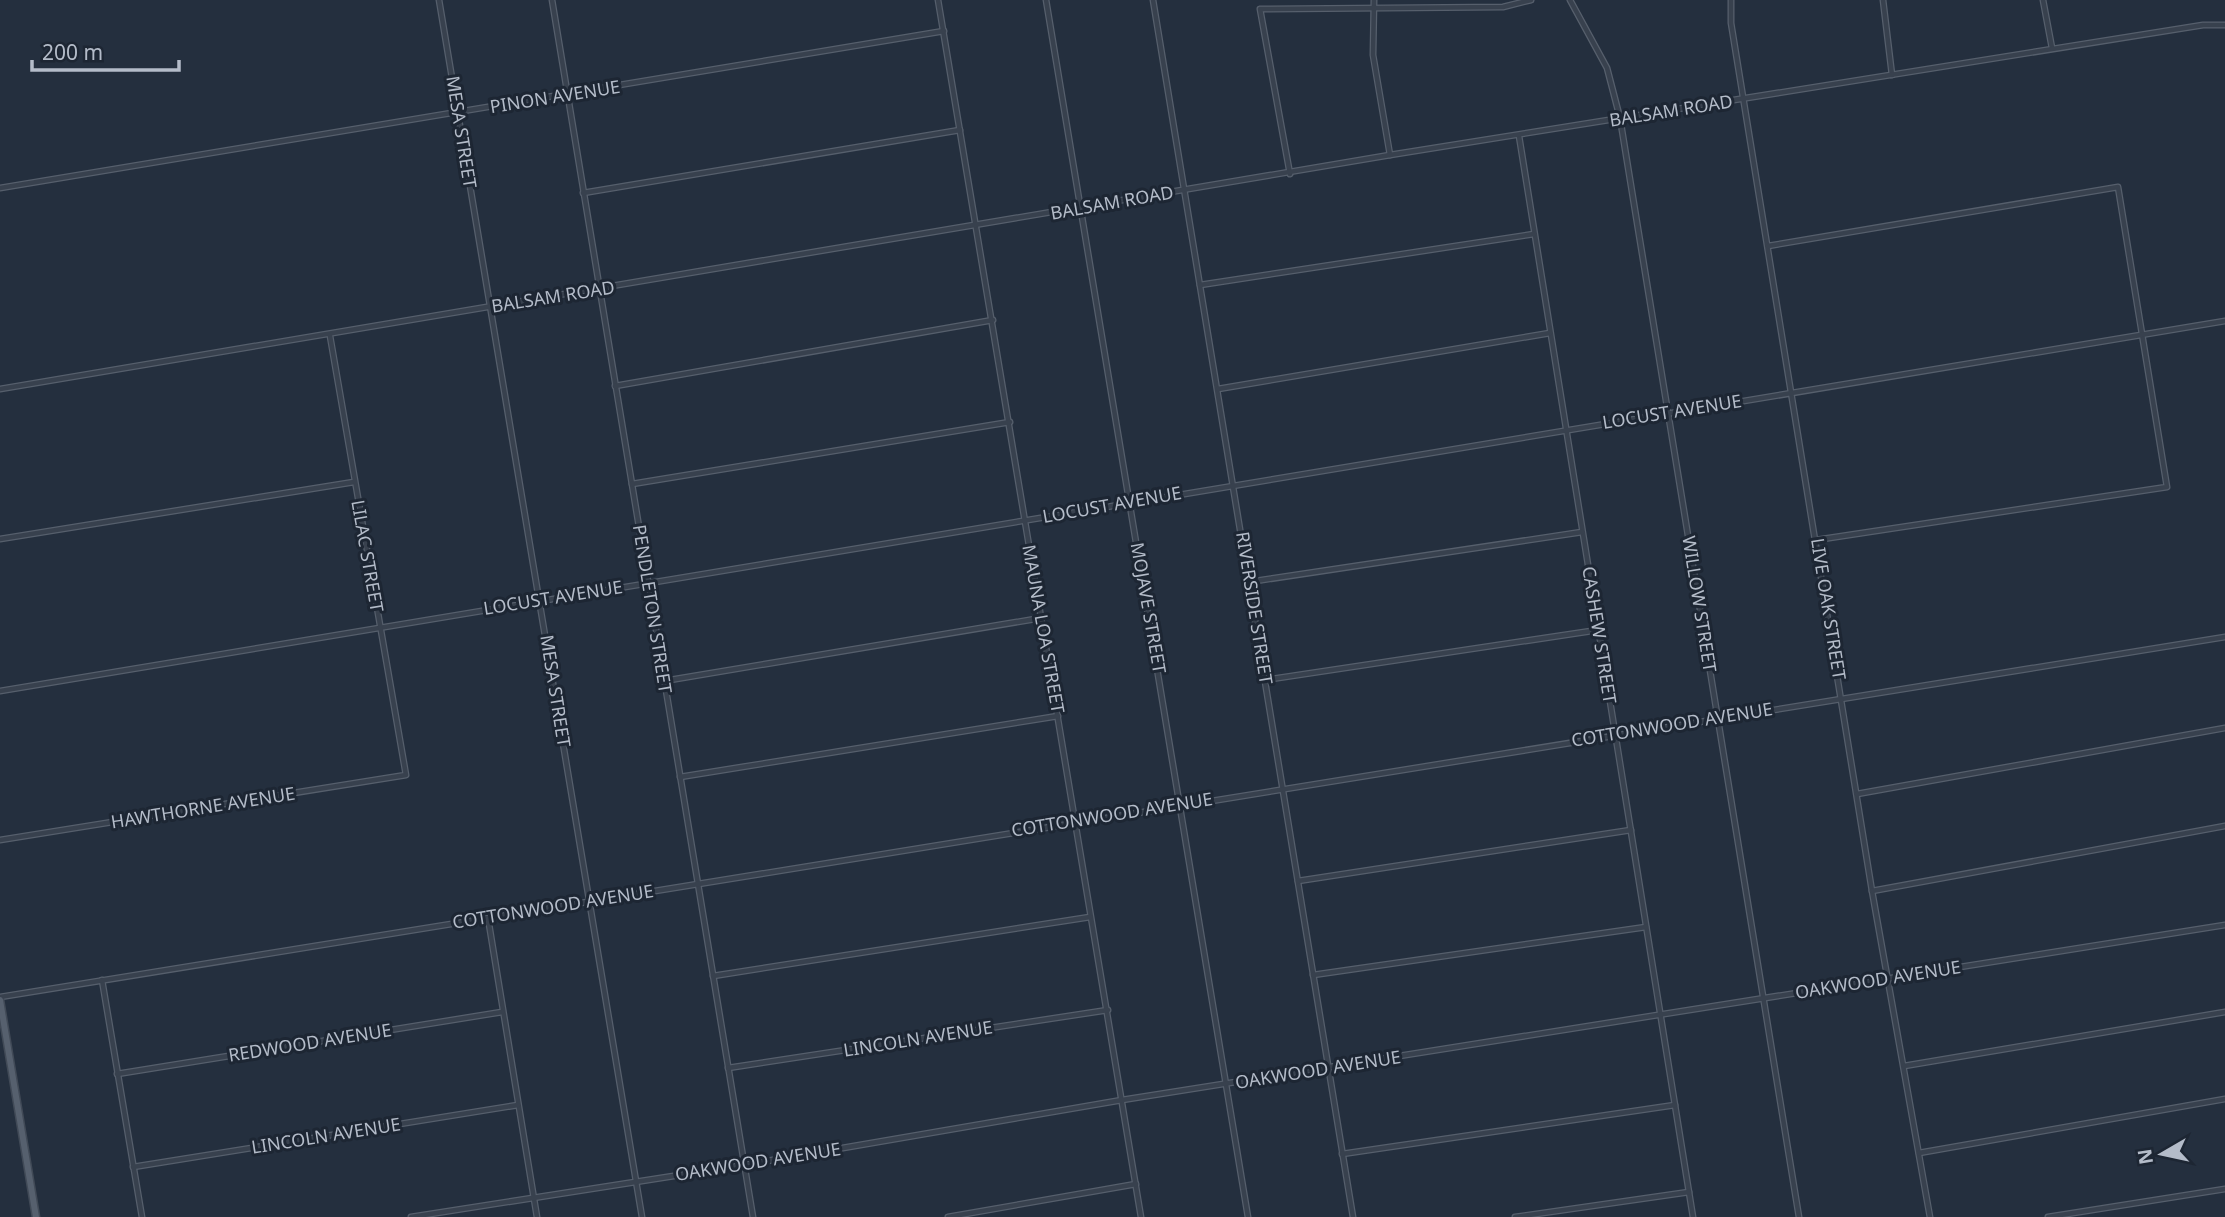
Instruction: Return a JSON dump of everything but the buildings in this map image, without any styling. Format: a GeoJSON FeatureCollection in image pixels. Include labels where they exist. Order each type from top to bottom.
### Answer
{"type":"FeatureCollection","features":[{"type":"Feature","properties":{"kind":"main road"},"geometry":{"type":"LineString","coordinates":[[0,999],[36,1217]]}},
{"type":"Feature","properties":{"kind":"street","name":"MESA STREET"},"geometry":{"type":"LineString","coordinates":[[439,0],[642,1217]]}},
{"type":"Feature","properties":{"kind":"street","name":"PENDLETON STREET"},"geometry":{"type":"LineString","coordinates":[[552,0],[753,1217]]}},
{"type":"Feature","properties":{"kind":"street","name":"MAUNA LOA STREET"},"geometry":{"type":"LineString","coordinates":[[938,0],[1141,1217]]}},
{"type":"Feature","properties":{"kind":"street","name":"MOJAVE STREET"},"geometry":{"type":"LineString","coordinates":[[1046,0],[1248,1217]]}},
{"type":"Feature","properties":{"kind":"street","name":"RIVERSIDE STREET"},"geometry":{"type":"LineString","coordinates":[[1153,0],[1353,1217]]}},
{"type":"Feature","properties":{"kind":"street"},"geometry":{"type":"LineString","coordinates":[[1374,0],[1373,55],[1390,155]]}},
{"type":"Feature","properties":{"kind":"street"},"geometry":{"type":"LineString","coordinates":[[1290,174],[1261,9],[1503,7],[1531,0]]}},
{"type":"Feature","properties":{"kind":"street","name":"WILLOW STREET"},"geometry":{"type":"LineString","coordinates":[[1570,0],[1607,68],[1620,118],[1799,1217]]}},
{"type":"Feature","properties":{"kind":"street","name":"LIVE OAK STREET"},"geometry":{"type":"LineString","coordinates":[[1731,0],[1731,23],[1872,891],[1930,1217]]}},
{"type":"Feature","properties":{"kind":"street"},"geometry":{"type":"LineString","coordinates":[[1883,0],[1892,75]]}},
{"type":"Feature","properties":{"kind":"street"},"geometry":{"type":"LineString","coordinates":[[2043,0],[2052,48]]}},
{"type":"Feature","properties":{"kind":"street","name":"BALSAM ROAD"},"geometry":{"type":"LineString","coordinates":[[0,389],[330,336],[1390,155],[1744,100],[2052,48],[2203,25],[2225,25]]}},
{"type":"Feature","properties":{"kind":"street","name":"PINON AVENUE"},"geometry":{"type":"LineString","coordinates":[[0,188],[944,31]]}},
{"type":"Feature","properties":{"kind":"street"},"geometry":{"type":"LineString","coordinates":[[583,193],[960,130]]}},
{"type":"Feature","properties":{"kind":"street","name":"CASHEW STREET"},"geometry":{"type":"LineString","coordinates":[[1519,136],[1693,1217]]}},
{"type":"Feature","properties":{"kind":"street"},"geometry":{"type":"LineString","coordinates":[[1769,246],[2118,187],[2143,334],[2167,487],[1816,540]]}},
{"type":"Feature","properties":{"kind":"street"},"geometry":{"type":"LineString","coordinates":[[1200,285],[1534,234]]}},
{"type":"Feature","properties":{"kind":"street"},"geometry":{"type":"LineString","coordinates":[[615,386],[993,320]]}},
{"type":"Feature","properties":{"kind":"street","name":"LOCUST AVENUE"},"geometry":{"type":"LineString","coordinates":[[0,691],[2225,321]]}},
{"type":"Feature","properties":{"kind":"street"},"geometry":{"type":"LineString","coordinates":[[1218,389],[1550,333]]}},
{"type":"Feature","properties":{"kind":"street","name":"LILAC STREET"},"geometry":{"type":"LineString","coordinates":[[330,336],[406,775]]}},
{"type":"Feature","properties":{"kind":"street"},"geometry":{"type":"LineString","coordinates":[[632,484],[1010,422]]}},
{"type":"Feature","properties":{"kind":"street"},"geometry":{"type":"LineString","coordinates":[[0,539],[354,482]]}},
{"type":"Feature","properties":{"kind":"street"},"geometry":{"type":"LineString","coordinates":[[1249,582],[1582,532]]}},
{"type":"Feature","properties":{"kind":"street"},"geometry":{"type":"LineString","coordinates":[[664,681],[1041,618]]}},
{"type":"Feature","properties":{"kind":"street"},"geometry":{"type":"LineString","coordinates":[[1265,680],[1598,630]]}},
{"type":"Feature","properties":{"kind":"street","name":"COTTONWOOD AVENUE"},"geometry":{"type":"LineString","coordinates":[[0,999],[1076,821],[2225,637]]}},
{"type":"Feature","properties":{"kind":"street"},"geometry":{"type":"LineString","coordinates":[[680,777],[1058,716]]}},
{"type":"Feature","properties":{"kind":"street"},"geometry":{"type":"LineString","coordinates":[[1857,794],[2225,728]]}},
{"type":"Feature","properties":{"kind":"street","name":"HAWTHORNE AVENUE"},"geometry":{"type":"LineString","coordinates":[[0,841],[406,775]]}},
{"type":"Feature","properties":{"kind":"street"},"geometry":{"type":"LineString","coordinates":[[1872,891],[2225,826]]}},
{"type":"Feature","properties":{"kind":"street"},"geometry":{"type":"LineString","coordinates":[[1298,881],[1630,830]]}},
{"type":"Feature","properties":{"kind":"street"},"geometry":{"type":"LineString","coordinates":[[713,976],[1090,917]]}},
{"type":"Feature","properties":{"kind":"street"},"geometry":{"type":"LineString","coordinates":[[488,918],[537,1217]]}},
{"type":"Feature","properties":{"kind":"street","name":"OAKWOOD AVENUE"},"geometry":{"type":"LineString","coordinates":[[411,1217],[744,1165],[1122,1100],[2225,925]]}},
{"type":"Feature","properties":{"kind":"street"},"geometry":{"type":"LineString","coordinates":[[1313,975],[1646,927]]}},
{"type":"Feature","properties":{"kind":"street"},"geometry":{"type":"LineString","coordinates":[[102,980],[142,1217]]}},
{"type":"Feature","properties":{"kind":"street","name":"LINCOLN AVENUE"},"geometry":{"type":"LineString","coordinates":[[728,1069],[1108,1010]]}},
{"type":"Feature","properties":{"kind":"street","name":"REDWOOD AVENUE"},"geometry":{"type":"LineString","coordinates":[[117,1073],[502,1012]]}},
{"type":"Feature","properties":{"kind":"street"},"geometry":{"type":"LineString","coordinates":[[1904,1066],[2225,1012]]}},
{"type":"Feature","properties":{"kind":"street"},"geometry":{"type":"LineString","coordinates":[[1919,1153],[2225,1099]]}},
{"type":"Feature","properties":{"kind":"street","name":"LINCOLN AVENUE"},"geometry":{"type":"LineString","coordinates":[[133,1167],[518,1105]]}},
{"type":"Feature","properties":{"kind":"street"},"geometry":{"type":"LineString","coordinates":[[1342,1154],[1675,1105]]}},
{"type":"Feature","properties":{"kind":"street"},"geometry":{"type":"LineString","coordinates":[[947,1217],[1136,1184]]}},
{"type":"Feature","properties":{"kind":"street"},"geometry":{"type":"LineString","coordinates":[[2048,1217],[2225,1189]]}},
{"type":"Feature","properties":{"kind":"street"},"geometry":{"type":"LineString","coordinates":[[1515,1217],[1689,1192]]}}]}
